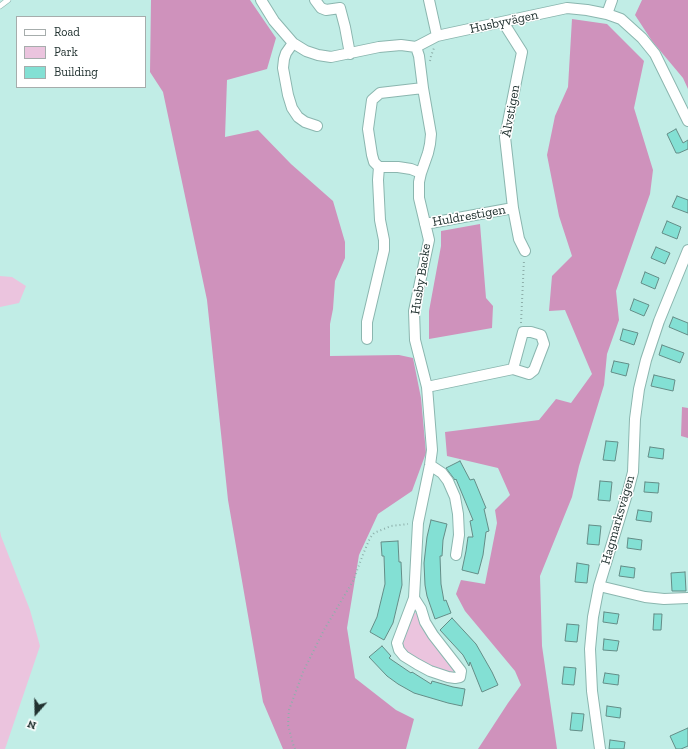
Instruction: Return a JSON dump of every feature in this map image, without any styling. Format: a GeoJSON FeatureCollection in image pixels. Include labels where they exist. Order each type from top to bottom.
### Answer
{"type":"FeatureCollection","features":[{"type":"Feature","properties":{"kind":"street","name":"Husbyvägen"},"geometry":{"type":"LineString","coordinates":[[261,0],[274,21],[293,43],[306,51],[331,57],[379,48],[401,46],[416,47],[503,22],[567,8],[608,14],[621,19],[642,38],[655,54],[688,121]]}},
{"type":"Feature","properties":{"kind":"street"},"geometry":{"type":"LineString","coordinates":[[314,0],[321,8],[326,10],[339,4],[350,54]]}},
{"type":"Feature","properties":{"kind":"street"},"geometry":{"type":"LineString","coordinates":[[429,0],[436,41]]}},
{"type":"Feature","properties":{"kind":"street"},"geometry":{"type":"LineString","coordinates":[[608,14],[612,0]]}},
{"type":"Feature","properties":{"kind":"street","name":"Älvstigen"},"geometry":{"type":"LineString","coordinates":[[503,22],[522,52],[505,137],[513,208],[519,239],[525,251]]}},
{"type":"Feature","properties":{"kind":"street"},"geometry":{"type":"LineString","coordinates":[[293,43],[286,53],[283,68],[288,95],[292,108],[298,117],[305,122],[317,126]]}},
{"type":"Feature","properties":{"kind":"street","name":"Husby Backe"},"geometry":{"type":"LineString","coordinates":[[414,598],[421,609],[425,622],[433,635],[461,671],[460,677],[448,677],[417,664],[404,656],[399,650],[398,643],[414,598],[418,523],[432,450],[427,387],[416,340],[414,311],[429,240],[419,198],[419,182],[428,153],[431,134],[419,56],[416,47]]}},
{"type":"Feature","properties":{"kind":"street"},"geometry":{"type":"LineString","coordinates":[[421,173],[411,169],[398,167],[380,167],[374,162],[368,129],[372,100],[380,93],[423,88]]}},
{"type":"Feature","properties":{"kind":"street"},"geometry":{"type":"LineString","coordinates":[[367,339],[367,322],[384,250],[384,240],[380,220],[378,180],[380,167]]}},
{"type":"Feature","properties":{"kind":"street","name":"Huldrestigen"},"geometry":{"type":"LineString","coordinates":[[425,224],[513,208]]}},
{"type":"Feature","properties":{"kind":"street","name":"Hagmarksvägen"},"geometry":{"type":"LineString","coordinates":[[600,749],[592,691],[590,649],[593,617],[599,586],[633,472],[635,418],[639,389],[646,360],[659,321],[688,250]]}},
{"type":"Feature","properties":{"kind":"street"},"geometry":{"type":"LineString","coordinates":[[427,387],[514,370],[529,374],[534,370],[544,344],[541,335],[531,332],[523,332],[514,370]]}},
{"type":"Feature","properties":{"kind":"street"},"geometry":{"type":"LineString","coordinates":[[430,464],[442,473],[455,497],[459,534],[456,555]]}},
{"type":"Feature","properties":{"kind":"street"},"geometry":{"type":"LineString","coordinates":[[599,586],[646,598],[688,598]]}},
{"type":"Feature","properties":{"kind":"lane"},"geometry":{"type":"LineString","coordinates":[[0,6],[8,0]]}},
{"type":"Feature","properties":{"kind":"path"},"geometry":{"type":"LineString","coordinates":[[430,64],[436,41]]}},
{"type":"Feature","properties":{"kind":"path"},"geometry":{"type":"LineString","coordinates":[[523,332],[521,328],[521,305],[525,251]]}},
{"type":"Feature","properties":{"kind":"path"},"geometry":{"type":"LineString","coordinates":[[295,749],[288,725],[289,710],[303,672],[324,630],[353,581],[370,538],[374,533],[391,526],[418,523]]}},
{"type":"Feature","properties":{"kind":"green space"},"geometry":{"type":"Polygon","coordinates":[[[0,276],[12,277],[26,286],[19,303],[0,307],[0,276]]]}},
{"type":"Feature","properties":{"kind":"green space"},"geometry":{"type":"Polygon","coordinates":[[[0,531],[30,610],[40,646],[5,749],[0,749],[0,531]]]}},
{"type":"Feature","properties":{"kind":"green space"},"geometry":{"type":"Polygon","coordinates":[[[413,613],[418,613],[454,669],[453,672],[449,673],[422,662],[410,654],[402,646],[402,640],[413,613]]]}},
{"type":"Feature","properties":{"kind":"shaded area"},"geometry":{"type":"Polygon","coordinates":[[[151,0],[250,0],[276,38],[267,69],[227,80],[225,137],[258,130],[291,164],[333,201],[345,242],[345,258],[335,281],[333,309],[330,324],[330,356],[399,355],[413,358],[421,398],[426,453],[412,491],[378,514],[359,555],[347,628],[355,678],[396,710],[414,719],[406,749],[283,749],[263,702],[228,500],[207,300],[163,92],[150,72],[151,0]]]}},
{"type":"Feature","properties":{"kind":"shaded area"},"geometry":{"type":"Polygon","coordinates":[[[642,0],[688,0],[688,89],[683,78],[652,41],[635,15],[642,0]]]}},
{"type":"Feature","properties":{"kind":"shaded area"},"geometry":{"type":"Polygon","coordinates":[[[572,19],[607,24],[644,61],[634,108],[653,170],[650,194],[616,291],[619,320],[607,354],[604,385],[579,466],[572,497],[540,576],[542,646],[557,749],[478,749],[521,685],[515,671],[465,611],[456,594],[461,580],[485,584],[497,523],[495,510],[510,495],[498,468],[447,456],[445,432],[539,420],[556,399],[571,403],[592,374],[565,310],[549,311],[552,276],[572,256],[559,216],[547,155],[555,116],[568,87],[572,19]]]}},
{"type":"Feature","properties":{"kind":"shaded area"},"geometry":{"type":"Polygon","coordinates":[[[480,224],[486,298],[493,306],[492,328],[429,339],[429,311],[441,246],[441,231],[480,224]]]}},
{"type":"Feature","properties":{"kind":"shaded area"},"geometry":{"type":"Polygon","coordinates":[[[682,407],[688,408],[688,438],[681,436],[682,407]]]}},
{"type":"Feature","properties":{"kind":"building"},"geometry":{"type":"Polygon","coordinates":[[[676,129],[683,143],[688,140],[688,149],[679,153],[676,153],[667,134],[676,129]]]}},
{"type":"Feature","properties":{"kind":"building"},"geometry":{"type":"Polygon","coordinates":[[[677,196],[688,200],[688,213],[672,207],[677,196]]]}},
{"type":"Feature","properties":{"kind":"building"},"geometry":{"type":"Polygon","coordinates":[[[667,221],[681,227],[677,239],[662,233],[667,221]]]}},
{"type":"Feature","properties":{"kind":"building"},"geometry":{"type":"Polygon","coordinates":[[[656,247],[670,253],[665,264],[651,258],[656,247]]]}},
{"type":"Feature","properties":{"kind":"building"},"geometry":{"type":"Polygon","coordinates":[[[645,272],[659,278],[655,289],[641,283],[645,272]]]}},
{"type":"Feature","properties":{"kind":"building"},"geometry":{"type":"Polygon","coordinates":[[[634,299],[649,305],[644,316],[630,310],[634,299]]]}},
{"type":"Feature","properties":{"kind":"building"},"geometry":{"type":"Polygon","coordinates":[[[673,317],[688,323],[688,335],[669,327],[673,317]]]}},
{"type":"Feature","properties":{"kind":"building"},"geometry":{"type":"Polygon","coordinates":[[[623,329],[638,333],[634,345],[620,340],[623,329]]]}},
{"type":"Feature","properties":{"kind":"building"},"geometry":{"type":"Polygon","coordinates":[[[662,345],[684,353],[680,363],[659,355],[662,345]]]}},
{"type":"Feature","properties":{"kind":"building"},"geometry":{"type":"Polygon","coordinates":[[[614,361],[629,364],[626,376],[611,372],[614,361]]]}},
{"type":"Feature","properties":{"kind":"building"},"geometry":{"type":"Polygon","coordinates":[[[654,375],[675,380],[673,391],[651,386],[654,375]]]}},
{"type":"Feature","properties":{"kind":"building"},"geometry":{"type":"Polygon","coordinates":[[[606,441],[618,442],[615,461],[603,460],[606,441]]]}},
{"type":"Feature","properties":{"kind":"building"},"geometry":{"type":"Polygon","coordinates":[[[650,447],[664,449],[663,459],[648,457],[650,447]]]}},
{"type":"Feature","properties":{"kind":"building"},"geometry":{"type":"Polygon","coordinates":[[[460,461],[470,480],[474,479],[486,508],[484,509],[489,531],[486,532],[483,555],[478,574],[462,570],[468,537],[473,537],[470,521],[473,520],[456,479],[455,480],[446,468],[460,461]]]}},
{"type":"Feature","properties":{"kind":"building"},"geometry":{"type":"Polygon","coordinates":[[[600,481],[612,482],[610,501],[598,500],[600,481]]]}},
{"type":"Feature","properties":{"kind":"building"},"geometry":{"type":"Polygon","coordinates":[[[645,482],[659,483],[658,493],[644,492],[645,482]]]}},
{"type":"Feature","properties":{"kind":"building"},"geometry":{"type":"Polygon","coordinates":[[[638,510],[652,512],[651,522],[636,520],[638,510]]]}},
{"type":"Feature","properties":{"kind":"building"},"geometry":{"type":"Polygon","coordinates":[[[431,520],[447,524],[443,540],[442,556],[440,556],[441,584],[444,601],[446,600],[451,613],[435,619],[427,596],[424,563],[427,537],[431,520]]]}},
{"type":"Feature","properties":{"kind":"building"},"geometry":{"type":"Polygon","coordinates":[[[589,525],[601,526],[599,545],[587,544],[589,525]]]}},
{"type":"Feature","properties":{"kind":"building"},"geometry":{"type":"Polygon","coordinates":[[[628,538],[642,540],[641,550],[627,548],[628,538]]]}},
{"type":"Feature","properties":{"kind":"building"},"geometry":{"type":"Polygon","coordinates":[[[398,541],[402,585],[393,623],[384,640],[370,632],[377,617],[385,584],[384,556],[382,556],[381,542],[398,541]]]}},
{"type":"Feature","properties":{"kind":"building"},"geometry":{"type":"Polygon","coordinates":[[[577,563],[589,565],[587,583],[575,582],[577,563]]]}},
{"type":"Feature","properties":{"kind":"building"},"geometry":{"type":"Polygon","coordinates":[[[621,566],[635,568],[634,578],[619,576],[621,566]]]}},
{"type":"Feature","properties":{"kind":"building"},"geometry":{"type":"Polygon","coordinates":[[[685,572],[686,591],[672,591],[671,573],[685,572]]]}},
{"type":"Feature","properties":{"kind":"building"},"geometry":{"type":"Polygon","coordinates":[[[604,612],[619,614],[617,624],[603,622],[604,612]]]}},
{"type":"Feature","properties":{"kind":"building"},"geometry":{"type":"Polygon","coordinates":[[[654,614],[662,614],[661,630],[653,630],[654,614]]]}},
{"type":"Feature","properties":{"kind":"building"},"geometry":{"type":"Polygon","coordinates":[[[452,618],[476,644],[498,685],[482,692],[470,662],[469,666],[463,655],[440,630],[452,618]]]}},
{"type":"Feature","properties":{"kind":"building"},"geometry":{"type":"Polygon","coordinates":[[[567,624],[579,625],[577,642],[565,641],[567,624]]]}},
{"type":"Feature","properties":{"kind":"building"},"geometry":{"type":"Polygon","coordinates":[[[604,639],[619,641],[617,651],[603,650],[604,639]]]}},
{"type":"Feature","properties":{"kind":"building"},"geometry":{"type":"Polygon","coordinates":[[[382,646],[391,656],[389,658],[431,684],[432,681],[465,689],[462,706],[414,693],[387,676],[369,657],[382,646]]]}},
{"type":"Feature","properties":{"kind":"building"},"geometry":{"type":"Polygon","coordinates":[[[564,667],[576,668],[574,685],[562,684],[564,667]]]}},
{"type":"Feature","properties":{"kind":"building"},"geometry":{"type":"Polygon","coordinates":[[[605,673],[619,675],[618,685],[603,683],[605,673]]]}},
{"type":"Feature","properties":{"kind":"building"},"geometry":{"type":"Polygon","coordinates":[[[607,706],[621,708],[620,718],[606,716],[607,706]]]}},
{"type":"Feature","properties":{"kind":"building"},"geometry":{"type":"Polygon","coordinates":[[[572,713],[584,714],[582,731],[570,730],[572,713]]]}},
{"type":"Feature","properties":{"kind":"building"},"geometry":{"type":"Polygon","coordinates":[[[688,728],[688,746],[681,749],[676,749],[670,736],[688,728]]]}},
{"type":"Feature","properties":{"kind":"building"},"geometry":{"type":"Polygon","coordinates":[[[610,740],[625,742],[624,749],[609,749],[610,740]]]}}]}
